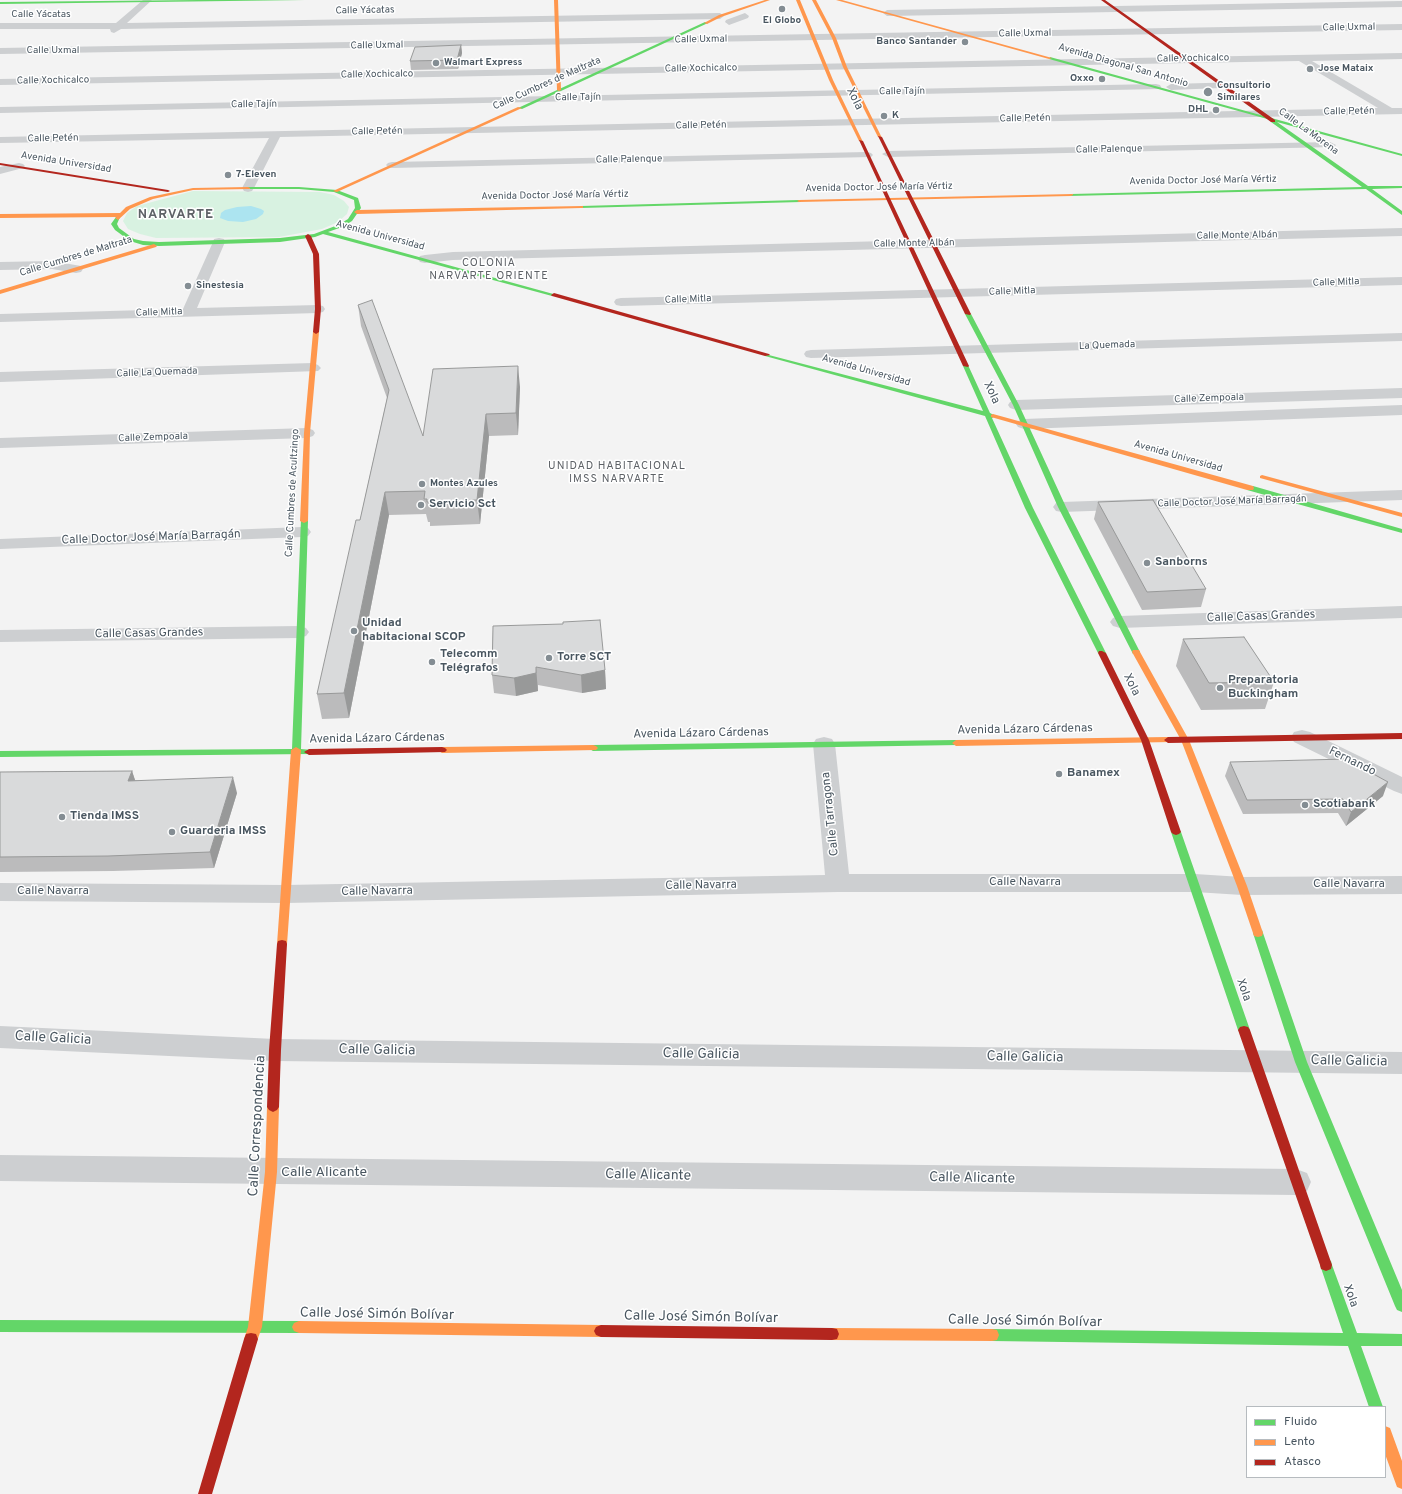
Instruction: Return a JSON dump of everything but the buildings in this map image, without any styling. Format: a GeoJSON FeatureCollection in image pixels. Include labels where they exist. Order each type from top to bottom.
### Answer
{"type":"FeatureCollection","features":[{"type":"Feature","properties":{"kind":"main road"},"geometry":{"type":"LineString","coordinates":[[0,3],[303,0]]}},
{"type":"Feature","properties":{"kind":"main road"},"geometry":{"type":"LineString","coordinates":[[556,0],[560,95]]}},
{"type":"Feature","properties":{"kind":"main road","name":"Calle Cumbres de Maltrata"},"geometry":{"type":"LineString","coordinates":[[460,145],[494,130],[560,95],[601,71],[720,16],[768,0]]}},
{"type":"Feature","properties":{"kind":"main road","name":"Xola"},"geometry":{"type":"LineString","coordinates":[[798,0],[838,94],[887,195],[931,294],[982,400],[1029,508],[1145,740],[1195,883],[1254,1061],[1376,1406]]}},
{"type":"Feature","properties":{"kind":"main road","name":"Xola"},"geometry":{"type":"LineString","coordinates":[[814,0],[834,38],[845,67],[1016,411],[1062,507],[1120,622],[1185,740],[1242,886],[1301,1062],[1402,1306]]}},
{"type":"Feature","properties":{"kind":"main road","name":"Avenida Diagonal San Antonio"},"geometry":{"type":"LineString","coordinates":[[838,0],[1156,87],[1264,113]]}},
{"type":"Feature","properties":{"kind":"main road","name":"Calle La Morena"},"geometry":{"type":"LineString","coordinates":[[1103,0],[1264,113],[1402,213]]}},
{"type":"Feature","properties":{"kind":"main road"},"geometry":{"type":"LineString","coordinates":[[1120,0],[1177,40]]}},
{"type":"Feature","properties":{"kind":"main road","name":"Avenida Diagonal San Antonio"},"geometry":{"type":"LineString","coordinates":[[903,13],[1264,113],[1304,128],[1402,155]]}},
{"type":"Feature","properties":{"kind":"main road"},"geometry":{"type":"LineString","coordinates":[[720,16],[729,22]]}},
{"type":"Feature","properties":{"kind":"main road","name":"Calle Cumbres de Maltrata"},"geometry":{"type":"LineString","coordinates":[[560,95],[623,70],[729,22]]}},
{"type":"Feature","properties":{"kind":"main road"},"geometry":{"type":"LineString","coordinates":[[1194,51],[1218,68]]}},
{"type":"Feature","properties":{"kind":"main road"},"geometry":{"type":"LineString","coordinates":[[1229,76],[1244,87]]}},
{"type":"Feature","properties":{"kind":"main road","name":"Calle Cumbres de Maltrata"},"geometry":{"type":"LineString","coordinates":[[335,191],[395,169],[471,130],[540,99]]}},
{"type":"Feature","properties":{"kind":"main road"},"geometry":{"type":"LineString","coordinates":[[1286,116],[1402,150]]}},
{"type":"Feature","properties":{"kind":"main road","name":"Calle La Morena"},"geometry":{"type":"LineString","coordinates":[[1286,116],[1333,148]]}},
{"type":"Feature","properties":{"kind":"main road"},"geometry":{"type":"LineString","coordinates":[[419,164],[439,155]]}},
{"type":"Feature","properties":{"kind":"main road","name":"Avenida Universidad"},"geometry":{"type":"LineString","coordinates":[[19,166],[175,192]]}},
{"type":"Feature","properties":{"kind":"main road","name":"Avenida Universidad"},"geometry":{"type":"LineString","coordinates":[[0,169],[152,198]]}},
{"type":"Feature","properties":{"kind":"main road","name":"Avenida Doctor José María Vértiz"},"geometry":{"type":"LineString","coordinates":[[909,195],[1402,179]]}},
{"type":"Feature","properties":{"kind":"main road"},"geometry":{"type":"LineString","coordinates":[[1381,180],[1402,194]]}},
{"type":"Feature","properties":{"kind":"main road","name":"Avenida Doctor José María Vértiz"},"geometry":{"type":"LineString","coordinates":[[357,208],[887,195],[1402,187]]}},
{"type":"Feature","properties":{"kind":"main road"},"geometry":{"type":"LineString","coordinates":[[299,188],[335,191],[356,199],[357,208],[350,220],[340,226],[308,236],[280,240],[159,244],[132,240],[117,229],[114,224],[120,215],[136,204],[152,198],[193,189],[299,188]]}},
{"type":"Feature","properties":{"kind":"main road"},"geometry":{"type":"LineString","coordinates":[[350,196],[364,189]]}},
{"type":"Feature","properties":{"kind":"main road"},"geometry":{"type":"LineString","coordinates":[[0,216],[120,215]]}},
{"type":"Feature","properties":{"kind":"main road"},"geometry":{"type":"LineString","coordinates":[[0,225],[114,224]]}},
{"type":"Feature","properties":{"kind":"main road","name":"Avenida Universidad"},"geometry":{"type":"LineString","coordinates":[[340,226],[355,230]]}},
{"type":"Feature","properties":{"kind":"main road","name":"Avenida Universidad"},"geometry":{"type":"LineString","coordinates":[[323,232],[428,255],[537,290],[989,416],[1016,411],[1289,500],[1402,531]]}},
{"type":"Feature","properties":{"kind":"main road","name":"Calle Cumbres de Acultzingo"},"geometry":{"type":"LineString","coordinates":[[296,752],[306,433],[318,309],[316,254],[308,236]]}},
{"type":"Feature","properties":{"kind":"main road","name":"Calle Cumbres de Maltrata"},"geometry":{"type":"LineString","coordinates":[[117,244],[132,240]]}},
{"type":"Feature","properties":{"kind":"main road","name":"Calle Cumbres de Maltrata"},"geometry":{"type":"LineString","coordinates":[[0,292],[75,264],[159,244]]}},
{"type":"Feature","properties":{"kind":"main road"},"geometry":{"type":"LineString","coordinates":[[453,256],[483,265]]}},
{"type":"Feature","properties":{"kind":"main road","name":"Calle Cumbres de Maltrata"},"geometry":{"type":"LineString","coordinates":[[22,274],[52,265]]}},
{"type":"Feature","properties":{"kind":"main road"},"geometry":{"type":"LineString","coordinates":[[537,290],[552,283]]}},
{"type":"Feature","properties":{"kind":"main road"},"geometry":{"type":"LineString","coordinates":[[618,301],[650,310]]}},
{"type":"Feature","properties":{"kind":"main road","name":"Avenida Universidad"},"geometry":{"type":"LineString","coordinates":[[808,353],[840,362]]}},
{"type":"Feature","properties":{"kind":"main road"},"geometry":{"type":"LineString","coordinates":[[871,384],[879,377]]}},
{"type":"Feature","properties":{"kind":"main road"},"geometry":{"type":"LineString","coordinates":[[966,396],[993,403]]}},
{"type":"Feature","properties":{"kind":"main road"},"geometry":{"type":"LineString","coordinates":[[1058,422],[1096,432]]}},
{"type":"Feature","properties":{"kind":"main road"},"geometry":{"type":"LineString","coordinates":[[1257,475],[1402,515]]}},
{"type":"Feature","properties":{"kind":"main road","name":"Avenida Lázaro Cárdenas"},"geometry":{"type":"LineString","coordinates":[[0,754],[296,752],[1402,736]]}},
{"type":"Feature","properties":{"kind":"main road","name":"Calle Correspondencia"},"geometry":{"type":"LineString","coordinates":[[205,1494],[255,1327],[271,1172],[275,1050],[296,752]]}},
{"type":"Feature","properties":{"kind":"main road","name":"Calle José Simón Bolívar"},"geometry":{"type":"LineString","coordinates":[[0,1326],[255,1327],[1402,1340]]}},
{"type":"Feature","properties":{"kind":"main road"},"geometry":{"type":"LineString","coordinates":[[1386,1436],[1402,1482]]}},
{"type":"Feature","properties":{"kind":"street"},"geometry":{"type":"LineString","coordinates":[[1347,0],[1401,28]]}},
{"type":"Feature","properties":{"kind":"street"},"geometry":{"type":"LineString","coordinates":[[75,61],[119,26],[147,1]]}},
{"type":"Feature","properties":{"kind":"street"},"geometry":{"type":"LineString","coordinates":[[887,13],[1402,4]]}},
{"type":"Feature","properties":{"kind":"street","name":"Avenida Diagonal San Antonio"},"geometry":{"type":"LineString","coordinates":[[878,6],[903,13]]}},
{"type":"Feature","properties":{"kind":"street"},"geometry":{"type":"LineString","coordinates":[[1287,6],[1299,13]]}},
{"type":"Feature","properties":{"kind":"street","name":"Calle Yácatas"},"geometry":{"type":"LineString","coordinates":[[0,26],[119,26],[720,16]]}},
{"type":"Feature","properties":{"kind":"street","name":"Calle Cumbres de Maltrata"},"geometry":{"type":"LineString","coordinates":[[729,22],[745,16]]}},
{"type":"Feature","properties":{"kind":"street"},"geometry":{"type":"LineString","coordinates":[[1311,21],[1323,29]]}},
{"type":"Feature","properties":{"kind":"street","name":"Calle Uxmal"},"geometry":{"type":"LineString","coordinates":[[0,51],[87,51],[1401,28]]}},
{"type":"Feature","properties":{"kind":"street","name":"Calle Xochicalco"},"geometry":{"type":"LineString","coordinates":[[0,82],[1402,56]]}},
{"type":"Feature","properties":{"kind":"street"},"geometry":{"type":"LineString","coordinates":[[1299,58],[1402,118]]}},
{"type":"Feature","properties":{"kind":"street"},"geometry":{"type":"LineString","coordinates":[[39,91],[63,71]]}},
{"type":"Feature","properties":{"kind":"street"},"geometry":{"type":"LineString","coordinates":[[1171,87],[1223,85],[1244,87]]}},
{"type":"Feature","properties":{"kind":"street","name":"Calle Tajín"},"geometry":{"type":"LineString","coordinates":[[3,114],[16,109],[540,99],[560,95],[838,94],[1156,87]]}},
{"type":"Feature","properties":{"kind":"street"},"geometry":{"type":"LineString","coordinates":[[16,109],[28,100]]}},
{"type":"Feature","properties":{"kind":"street","name":"Calle Petén"},"geometry":{"type":"LineString","coordinates":[[0,140],[1264,113],[1286,116],[1402,111]]}},
{"type":"Feature","properties":{"kind":"street"},"geometry":{"type":"LineString","coordinates":[[248,188],[276,134]]}},
{"type":"Feature","properties":{"kind":"street","name":"Calle Palenque"},"geometry":{"type":"LineString","coordinates":[[888,154],[1308,146],[1333,148]]}},
{"type":"Feature","properties":{"kind":"street","name":"Calle Palenque"},"geometry":{"type":"LineString","coordinates":[[395,169],[419,164],[867,155]]}},
{"type":"Feature","properties":{"kind":"street"},"geometry":{"type":"LineString","coordinates":[[0,169],[19,166]]}},
{"type":"Feature","properties":{"kind":"street","name":"Calle Monte Albán"},"geometry":{"type":"LineString","coordinates":[[428,255],[453,256],[1402,232]]}},
{"type":"Feature","properties":{"kind":"street"},"geometry":{"type":"LineString","coordinates":[[188,312],[219,242]]}},
{"type":"Feature","properties":{"kind":"street"},"geometry":{"type":"LineString","coordinates":[[0,266],[75,264]]}},
{"type":"Feature","properties":{"kind":"street","name":"Calle Mitla"},"geometry":{"type":"LineString","coordinates":[[618,301],[1402,281]]}},
{"type":"Feature","properties":{"kind":"street","name":"Calle Mitla"},"geometry":{"type":"LineString","coordinates":[[0,318],[318,309]]}},
{"type":"Feature","properties":{"kind":"street","name":"La Quemada"},"geometry":{"type":"LineString","coordinates":[[808,353],[1402,338]]}},
{"type":"Feature","properties":{"kind":"street","name":"Calle La Quemada"},"geometry":{"type":"LineString","coordinates":[[0,377],[313,368]]}},
{"type":"Feature","properties":{"kind":"street","name":"Calle Zempoala"},"geometry":{"type":"LineString","coordinates":[[1016,411],[1402,393]]}},
{"type":"Feature","properties":{"kind":"street","name":"Calle Zempoala"},"geometry":{"type":"LineString","coordinates":[[1016,411],[1058,422],[1402,410]]}},
{"type":"Feature","properties":{"kind":"street","name":"Calle Zempoala"},"geometry":{"type":"LineString","coordinates":[[0,443],[306,433]]}},
{"type":"Feature","properties":{"kind":"street","name":"Calle Doctor José María Barragán"},"geometry":{"type":"LineString","coordinates":[[1062,507],[1402,495]]}},
{"type":"Feature","properties":{"kind":"street","name":"Calle Doctor José María Barragán"},"geometry":{"type":"LineString","coordinates":[[0,544],[302,532]]}},
{"type":"Feature","properties":{"kind":"street","name":"Calle Casas Grandes"},"geometry":{"type":"LineString","coordinates":[[1120,622],[1402,612]]}},
{"type":"Feature","properties":{"kind":"street","name":"Calle Casas Grandes"},"geometry":{"type":"LineString","coordinates":[[0,636],[299,632]]}},
{"type":"Feature","properties":{"kind":"street","name":"Fernando"},"geometry":{"type":"LineString","coordinates":[[1302,738],[1402,786]]}},
{"type":"Feature","properties":{"kind":"street","name":"Calle Tarragona"},"geometry":{"type":"LineString","coordinates":[[824,744],[838,883]]}},
{"type":"Feature","properties":{"kind":"street","name":"Calle Navarra"},"geometry":{"type":"LineString","coordinates":[[0,892],[286,894],[838,883],[1195,883],[1242,886],[1402,885]]}},
{"type":"Feature","properties":{"kind":"street","name":"Calle Galicia"},"geometry":{"type":"LineString","coordinates":[[0,1037],[275,1050],[1402,1063]]}},
{"type":"Feature","properties":{"kind":"street","name":"Calle Alicante"},"geometry":{"type":"LineString","coordinates":[[0,1168],[1296,1182]]}},
{"type":"Feature","properties":{"kind":"green space"},"geometry":{"type":"Polygon","coordinates":[[[193,191],[320,192],[334,195],[344,201],[349,207],[347,214],[338,222],[322,229],[279,237],[156,238],[128,229],[123,221],[127,213],[137,206],[193,191]]]}},
{"type":"Feature","properties":{"kind":"water"},"geometry":{"type":"Polygon","coordinates":[[[251,206],[264,211],[263,214],[256,219],[243,222],[228,221],[220,218],[221,213],[225,210],[251,206]]]}},
{"type":"Feature","properties":{"kind":"traffic: fast"},"geometry":{"type":"LineString","coordinates":[[0,3],[303,0]]}},
{"type":"Feature","properties":{"kind":"traffic: fast"},"geometry":{"type":"LineString","coordinates":[[520,108],[706,23]]}},
{"type":"Feature","properties":{"kind":"traffic: fast"},"geometry":{"type":"LineString","coordinates":[[1050,58],[1402,155]]}},
{"type":"Feature","properties":{"kind":"traffic: fast"},"geometry":{"type":"LineString","coordinates":[[1273,121],[1402,213]]}},
{"type":"Feature","properties":{"kind":"traffic: fast"},"geometry":{"type":"LineString","coordinates":[[1071,195],[1402,187]]}},
{"type":"Feature","properties":{"kind":"traffic: fast"},"geometry":{"type":"LineString","coordinates":[[118,218],[114,224],[117,229],[132,240],[143,243],[159,244],[280,240],[315,235],[340,226],[350,220],[358,208],[356,199],[335,191],[299,188],[248,188]]}},
{"type":"Feature","properties":{"kind":"traffic: fast"},"geometry":{"type":"LineString","coordinates":[[581,207],[799,201]]}},
{"type":"Feature","properties":{"kind":"traffic: fast"},"geometry":{"type":"LineString","coordinates":[[323,232],[554,295]]}},
{"type":"Feature","properties":{"kind":"traffic: fast"},"geometry":{"type":"LineString","coordinates":[[968,314],[1016,405],[1062,507],[1136,652]]}},
{"type":"Feature","properties":{"kind":"traffic: fast"},"geometry":{"type":"LineString","coordinates":[[767,355],[993,416]]}},
{"type":"Feature","properties":{"kind":"traffic: fast"},"geometry":{"type":"LineString","coordinates":[[966,366],[1029,508],[1102,653]]}},
{"type":"Feature","properties":{"kind":"traffic: fast"},"geometry":{"type":"LineString","coordinates":[[1250,488],[1402,531]]}},
{"type":"Feature","properties":{"kind":"traffic: fast"},"geometry":{"type":"LineString","coordinates":[[296,750],[304,521]]}},
{"type":"Feature","properties":{"kind":"traffic: fast"},"geometry":{"type":"LineString","coordinates":[[593,748],[956,743]]}},
{"type":"Feature","properties":{"kind":"traffic: fast"},"geometry":{"type":"LineString","coordinates":[[0,754],[309,752]]}},
{"type":"Feature","properties":{"kind":"traffic: fast"},"geometry":{"type":"LineString","coordinates":[[1176,832],[1244,1030]]}},
{"type":"Feature","properties":{"kind":"traffic: fast"},"geometry":{"type":"LineString","coordinates":[[1258,933],[1301,1062],[1402,1306]]}},
{"type":"Feature","properties":{"kind":"traffic: fast"},"geometry":{"type":"LineString","coordinates":[[1326,1265],[1376,1406]]}},
{"type":"Feature","properties":{"kind":"traffic: fast"},"geometry":{"type":"LineString","coordinates":[[0,1326],[299,1327]]}},
{"type":"Feature","properties":{"kind":"traffic: fast"},"geometry":{"type":"LineString","coordinates":[[992,1335],[1402,1340]]}},
{"type":"Feature","properties":{"kind":"traffic: slow"},"geometry":{"type":"LineString","coordinates":[[556,0],[559,90]]}},
{"type":"Feature","properties":{"kind":"traffic: slow"},"geometry":{"type":"LineString","coordinates":[[706,23],[720,16],[768,0]]}},
{"type":"Feature","properties":{"kind":"traffic: slow"},"geometry":{"type":"LineString","coordinates":[[798,0],[831,80],[861,141]]}},
{"type":"Feature","properties":{"kind":"traffic: slow"},"geometry":{"type":"LineString","coordinates":[[814,0],[834,38],[845,67],[880,137]]}},
{"type":"Feature","properties":{"kind":"traffic: slow"},"geometry":{"type":"LineString","coordinates":[[838,0],[1050,58]]}},
{"type":"Feature","properties":{"kind":"traffic: slow"},"geometry":{"type":"LineString","coordinates":[[335,191],[520,108]]}},
{"type":"Feature","properties":{"kind":"traffic: slow"},"geometry":{"type":"LineString","coordinates":[[118,218],[128,208],[152,198],[193,189],[248,188]]}},
{"type":"Feature","properties":{"kind":"traffic: slow"},"geometry":{"type":"LineString","coordinates":[[799,201],[1071,195]]}},
{"type":"Feature","properties":{"kind":"traffic: slow"},"geometry":{"type":"LineString","coordinates":[[357,212],[581,207]]}},
{"type":"Feature","properties":{"kind":"traffic: slow"},"geometry":{"type":"LineString","coordinates":[[0,216],[120,215]]}},
{"type":"Feature","properties":{"kind":"traffic: slow"},"geometry":{"type":"LineString","coordinates":[[0,292],[154,246]]}},
{"type":"Feature","properties":{"kind":"traffic: slow"},"geometry":{"type":"LineString","coordinates":[[304,521],[307,433],[316,332]]}},
{"type":"Feature","properties":{"kind":"traffic: slow"},"geometry":{"type":"LineString","coordinates":[[993,416],[1250,488]]}},
{"type":"Feature","properties":{"kind":"traffic: slow"},"geometry":{"type":"LineString","coordinates":[[1262,477],[1402,515]]}},
{"type":"Feature","properties":{"kind":"traffic: slow"},"geometry":{"type":"LineString","coordinates":[[1136,652],[1185,740],[1242,886],[1258,933]]}},
{"type":"Feature","properties":{"kind":"traffic: slow"},"geometry":{"type":"LineString","coordinates":[[956,743],[1168,740]]}},
{"type":"Feature","properties":{"kind":"traffic: slow"},"geometry":{"type":"LineString","coordinates":[[442,750],[593,748]]}},
{"type":"Feature","properties":{"kind":"traffic: slow"},"geometry":{"type":"LineString","coordinates":[[282,944],[296,750]]}},
{"type":"Feature","properties":{"kind":"traffic: slow"},"geometry":{"type":"LineString","coordinates":[[251,1339],[255,1327],[271,1172],[273,1107]]}},
{"type":"Feature","properties":{"kind":"traffic: slow"},"geometry":{"type":"LineString","coordinates":[[299,1327],[601,1331]]}},
{"type":"Feature","properties":{"kind":"traffic: slow"},"geometry":{"type":"LineString","coordinates":[[832,1334],[992,1335]]}},
{"type":"Feature","properties":{"kind":"traffic: slow"},"geometry":{"type":"LineString","coordinates":[[1386,1436],[1402,1482]]}},
{"type":"Feature","properties":{"kind":"traffic: jam"},"geometry":{"type":"LineString","coordinates":[[1103,0],[1273,121]]}},
{"type":"Feature","properties":{"kind":"traffic: jam"},"geometry":{"type":"LineString","coordinates":[[880,137],[968,314]]}},
{"type":"Feature","properties":{"kind":"traffic: jam"},"geometry":{"type":"LineString","coordinates":[[861,141],[966,366]]}},
{"type":"Feature","properties":{"kind":"traffic: jam"},"geometry":{"type":"LineString","coordinates":[[0,164],[168,191]]}},
{"type":"Feature","properties":{"kind":"traffic: jam"},"geometry":{"type":"LineString","coordinates":[[308,236],[316,254],[318,309],[316,332]]}},
{"type":"Feature","properties":{"kind":"traffic: jam"},"geometry":{"type":"LineString","coordinates":[[554,295],[767,355]]}},
{"type":"Feature","properties":{"kind":"traffic: jam"},"geometry":{"type":"LineString","coordinates":[[1102,653],[1145,740],[1176,832]]}},
{"type":"Feature","properties":{"kind":"traffic: jam"},"geometry":{"type":"LineString","coordinates":[[1168,740],[1402,736]]}},
{"type":"Feature","properties":{"kind":"traffic: jam"},"geometry":{"type":"LineString","coordinates":[[309,752],[442,750]]}},
{"type":"Feature","properties":{"kind":"traffic: jam"},"geometry":{"type":"LineString","coordinates":[[273,1107],[282,944]]}},
{"type":"Feature","properties":{"kind":"traffic: jam"},"geometry":{"type":"LineString","coordinates":[[1244,1030],[1326,1265]]}},
{"type":"Feature","properties":{"kind":"traffic: jam"},"geometry":{"type":"LineString","coordinates":[[601,1331],[832,1334]]}},
{"type":"Feature","properties":{"kind":"traffic: jam"},"geometry":{"type":"LineString","coordinates":[[205,1494],[251,1339]]}},
{"type":"Feature","properties":{"kind":"place","name":"El Globo"},"geometry":{"type":"Point","coordinates":[782,9]}},
{"type":"Feature","properties":{"kind":"place","name":"Banco Santander"},"geometry":{"type":"Point","coordinates":[965,42]}},
{"type":"Feature","properties":{"kind":"place","name":"Walmart Express"},"geometry":{"type":"Point","coordinates":[436,63]}},
{"type":"Feature","properties":{"kind":"place","name":"Jose Mataix"},"geometry":{"type":"Point","coordinates":[1310,69]}},
{"type":"Feature","properties":{"kind":"place","name":"Oxxo"},"geometry":{"type":"Point","coordinates":[1102,79]}},
{"type":"Feature","properties":{"kind":"place","name":"Consultorio Similares"},"geometry":{"type":"Point","coordinates":[1208,92]}},
{"type":"Feature","properties":{"kind":"place","name":"DHL"},"geometry":{"type":"Point","coordinates":[1216,110]}},
{"type":"Feature","properties":{"kind":"place","name":"K"},"geometry":{"type":"Point","coordinates":[884,116]}},
{"type":"Feature","properties":{"kind":"place","name":"7-Eleven"},"geometry":{"type":"Point","coordinates":[228,175]}},
{"type":"Feature","properties":{"kind":"place","name":"Sinestesia"},"geometry":{"type":"Point","coordinates":[188,286]}},
{"type":"Feature","properties":{"kind":"place","name":"Montes Azules"},"geometry":{"type":"Point","coordinates":[422,484]}},
{"type":"Feature","properties":{"kind":"place","name":"Servicio Sct"},"geometry":{"type":"Point","coordinates":[421,505]}},
{"type":"Feature","properties":{"kind":"place","name":"Sanborns"},"geometry":{"type":"Point","coordinates":[1147,563]}},
{"type":"Feature","properties":{"kind":"place","name":"Unidad habitacional SCOP"},"geometry":{"type":"Point","coordinates":[354,631]}},
{"type":"Feature","properties":{"kind":"place","name":"Torre SCT"},"geometry":{"type":"Point","coordinates":[549,658]}},
{"type":"Feature","properties":{"kind":"place","name":"Telecomm Telégrafos"},"geometry":{"type":"Point","coordinates":[432,662]}},
{"type":"Feature","properties":{"kind":"place","name":"Preparatoria Buckingham"},"geometry":{"type":"Point","coordinates":[1220,688]}},
{"type":"Feature","properties":{"kind":"place","name":"Banamex"},"geometry":{"type":"Point","coordinates":[1059,774]}},
{"type":"Feature","properties":{"kind":"place","name":"Scotiabank"},"geometry":{"type":"Point","coordinates":[1305,805]}},
{"type":"Feature","properties":{"kind":"place","name":"Tienda IMSS"},"geometry":{"type":"Point","coordinates":[62,817]}},
{"type":"Feature","properties":{"kind":"place","name":"Guarderia IMSS"},"geometry":{"type":"Point","coordinates":[172,832]}},
{"type":"Feature","properties":{"kind":"district","name":"NARVARTE"},"geometry":{"type":"Point","coordinates":[176,215]}},
{"type":"Feature","properties":{"kind":"district","name":"COLONIA NARVARTE ORIENTE"},"geometry":{"type":"Point","coordinates":[489,270]}},
{"type":"Feature","properties":{"kind":"district","name":"UNIDAD HABITACIONAL IMSS NARVARTE"},"geometry":{"type":"Point","coordinates":[617,473]}}]}
